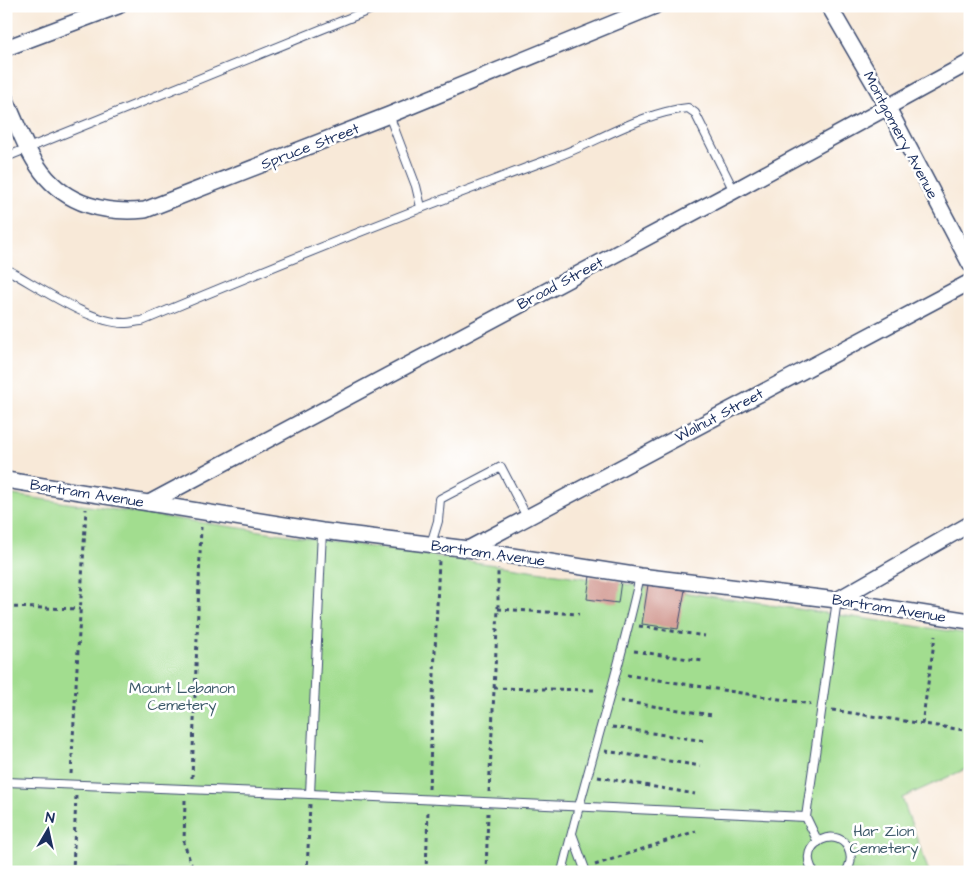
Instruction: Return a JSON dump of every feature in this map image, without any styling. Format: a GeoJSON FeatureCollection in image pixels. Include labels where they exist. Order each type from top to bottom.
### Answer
{"type":"FeatureCollection","features":[{"type":"Feature","properties":{"kind":"street"},"geometry":{"type":"LineString","coordinates":[[6,48],[118,6]]}},
{"type":"Feature","properties":{"kind":"street","name":"Spruce Street"},"geometry":{"type":"LineString","coordinates":[[6,100],[42,173],[64,193],[99,209],[124,212],[145,210],[389,115],[655,6]]}},
{"type":"Feature","properties":{"kind":"street","name":"Montgomery Avenue"},"geometry":{"type":"LineString","coordinates":[[829,6],[887,106],[970,264]]}},
{"type":"Feature","properties":{"kind":"street","name":"Broad Street"},"geometry":{"type":"LineString","coordinates":[[150,503],[734,191],[970,62]]}},
{"type":"Feature","properties":{"kind":"street","name":"Walnut Street"},"geometry":{"type":"LineString","coordinates":[[468,549],[970,282]]}},
{"type":"Feature","properties":{"kind":"street","name":"Bartram Avenue"},"geometry":{"type":"LineString","coordinates":[[6,480],[322,532],[468,549],[640,576],[837,600],[970,621]]}},
{"type":"Feature","properties":{"kind":"street"},"geometry":{"type":"LineString","coordinates":[[837,600],[970,524]]}},
{"type":"Feature","properties":{"kind":"lane"},"geometry":{"type":"LineString","coordinates":[[6,157],[379,6]]}},
{"type":"Feature","properties":{"kind":"lane"},"geometry":{"type":"LineString","coordinates":[[6,268],[91,315],[110,321],[126,323],[142,321],[421,207],[558,156],[653,116],[688,108],[695,113],[734,191]]}},
{"type":"Feature","properties":{"kind":"lane"},"geometry":{"type":"LineString","coordinates":[[389,115],[416,186],[421,207]]}},
{"type":"Feature","properties":{"kind":"lane"},"geometry":{"type":"LineString","coordinates":[[430,544],[438,521],[440,499],[501,467],[527,517]]}},
{"type":"Feature","properties":{"kind":"lane"},"geometry":{"type":"LineString","coordinates":[[310,794],[322,532]]}},
{"type":"Feature","properties":{"kind":"lane"},"geometry":{"type":"LineString","coordinates":[[562,872],[578,807],[630,624],[640,576]]}},
{"type":"Feature","properties":{"kind":"lane"},"geometry":{"type":"LineString","coordinates":[[818,842],[806,818],[837,600]]}},
{"type":"Feature","properties":{"kind":"lane"},"geometry":{"type":"LineString","coordinates":[[6,782],[488,802],[806,818]]}},
{"type":"Feature","properties":{"kind":"lane"},"geometry":{"type":"LineString","coordinates":[[572,833],[585,870]]}},
{"type":"Feature","properties":{"kind":"lane"},"geometry":{"type":"LineString","coordinates":[[814,872],[810,866],[809,857],[812,848],[824,838],[839,840],[846,844],[850,850],[850,866],[846,872]]}},
{"type":"Feature","properties":{"kind":"path"},"geometry":{"type":"LineString","coordinates":[[73,872],[73,785],[86,509]]}},
{"type":"Feature","properties":{"kind":"path"},"geometry":{"type":"LineString","coordinates":[[190,872],[191,864],[184,843],[189,789],[201,524]]}},
{"type":"Feature","properties":{"kind":"path"},"geometry":{"type":"LineString","coordinates":[[426,872],[439,558]]}},
{"type":"Feature","properties":{"kind":"path"},"geometry":{"type":"LineString","coordinates":[[486,872],[498,609],[498,568]]}},
{"type":"Feature","properties":{"kind":"path"},"geometry":{"type":"LineString","coordinates":[[6,607],[80,609]]}},
{"type":"Feature","properties":{"kind":"path"},"geometry":{"type":"LineString","coordinates":[[498,609],[580,614]]}},
{"type":"Feature","properties":{"kind":"path"},"geometry":{"type":"LineString","coordinates":[[630,624],[705,636]]}},
{"type":"Feature","properties":{"kind":"path"},"geometry":{"type":"LineString","coordinates":[[922,724],[935,636]]}},
{"type":"Feature","properties":{"kind":"path"},"geometry":{"type":"LineString","coordinates":[[623,650],[704,662]]}},
{"type":"Feature","properties":{"kind":"path"},"geometry":{"type":"LineString","coordinates":[[617,673],[970,731]]}},
{"type":"Feature","properties":{"kind":"path"},"geometry":{"type":"LineString","coordinates":[[494,688],[594,690]]}},
{"type":"Feature","properties":{"kind":"path"},"geometry":{"type":"LineString","coordinates":[[609,699],[712,716]]}},
{"type":"Feature","properties":{"kind":"path"},"geometry":{"type":"LineString","coordinates":[[602,725],[705,740]]}},
{"type":"Feature","properties":{"kind":"path"},"geometry":{"type":"LineString","coordinates":[[595,750],[701,766]]}},
{"type":"Feature","properties":{"kind":"path"},"geometry":{"type":"LineString","coordinates":[[587,775],[695,794]]}},
{"type":"Feature","properties":{"kind":"path"},"geometry":{"type":"LineString","coordinates":[[307,872],[310,794]]}},
{"type":"Feature","properties":{"kind":"path"},"geometry":{"type":"LineString","coordinates":[[585,870],[696,831]]}},
{"type":"Feature","properties":{"kind":"green space","name":"Mount Lebanon Cemetery"},"geometry":{"type":"Polygon","coordinates":[[[6,494],[970,634],[970,767],[902,798],[929,872],[6,872],[6,494]]]}},
{"type":"Feature","properties":{"kind":"building"},"geometry":{"type":"Polygon","coordinates":[[[590,576],[621,581],[618,603],[587,599],[590,576]]]}},
{"type":"Feature","properties":{"kind":"building"},"geometry":{"type":"Polygon","coordinates":[[[648,585],[685,590],[678,629],[642,624],[648,585]]]}},
{"type":"Feature","properties":{"kind":"park label","name":"Har Zion Cemetery"},"geometry":{"type":"Point","coordinates":[884,840]}}]}
